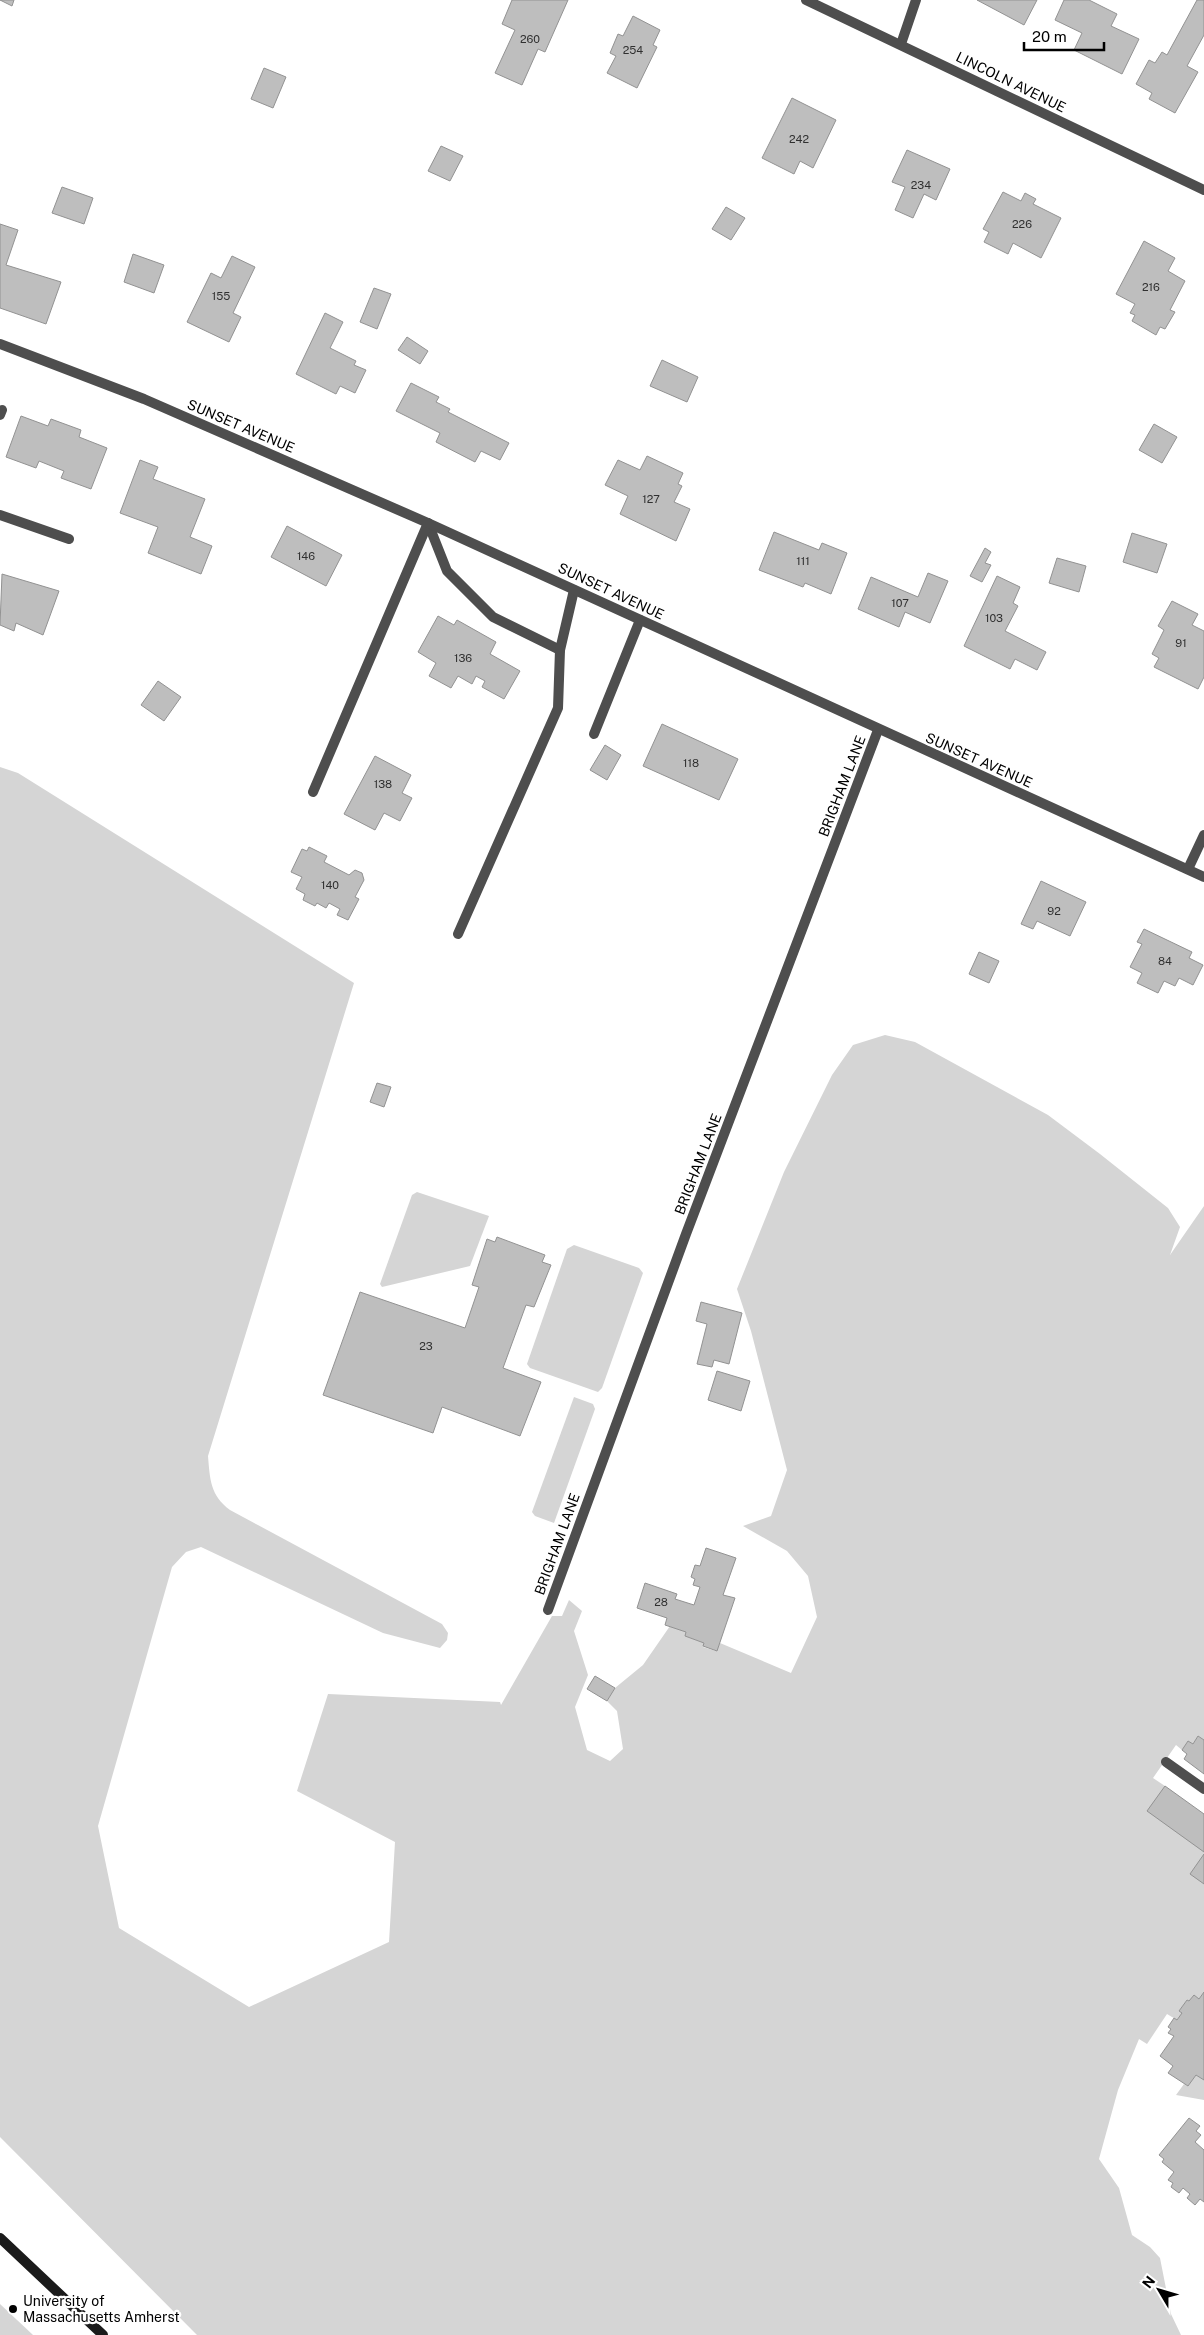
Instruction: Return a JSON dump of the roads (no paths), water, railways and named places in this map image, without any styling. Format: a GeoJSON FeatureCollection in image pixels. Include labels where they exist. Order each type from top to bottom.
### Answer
{"type":"FeatureCollection","features":[{"type":"Feature","properties":{"kind":"main road"},"geometry":{"type":"LineString","coordinates":[[0,2238],[103,2335]]}},
{"type":"Feature","properties":{"kind":"street","name":"LINCOLN AVENUE"},"geometry":{"type":"LineString","coordinates":[[806,0],[1204,190]]}},
{"type":"Feature","properties":{"kind":"street"},"geometry":{"type":"LineString","coordinates":[[901,44],[916,0]]}},
{"type":"Feature","properties":{"kind":"street","name":"SUNSET AVENUE"},"geometry":{"type":"LineString","coordinates":[[0,344],[144,399],[428,522],[878,730],[1204,877]]}},
{"type":"Feature","properties":{"kind":"street"},"geometry":{"type":"LineString","coordinates":[[0,515],[69,539]]}},
{"type":"Feature","properties":{"kind":"street"},"geometry":{"type":"LineString","coordinates":[[428,522],[447,572],[493,617],[560,650]]}},
{"type":"Feature","properties":{"kind":"street"},"geometry":{"type":"LineString","coordinates":[[313,792],[428,522]]}},
{"type":"Feature","properties":{"kind":"street"},"geometry":{"type":"LineString","coordinates":[[458,934],[558,708],[560,650],[574,590]]}},
{"type":"Feature","properties":{"kind":"street"},"geometry":{"type":"LineString","coordinates":[[594,734],[640,620]]}},
{"type":"Feature","properties":{"kind":"street","name":"BRIGHAM LANE"},"geometry":{"type":"LineString","coordinates":[[548,1610],[690,1225],[878,730]]}},
{"type":"Feature","properties":{"kind":"street"},"geometry":{"type":"LineString","coordinates":[[1188,869],[1204,835]]}},
{"type":"Feature","properties":{"kind":"street"},"geometry":{"type":"LineString","coordinates":[[1166,1762],[1204,1789]]}},
{"type":"Feature","properties":{"kind":"place","name":"University of Massachusetts Amherst"},"geometry":{"type":"Point","coordinates":[13,2309]}}]}
